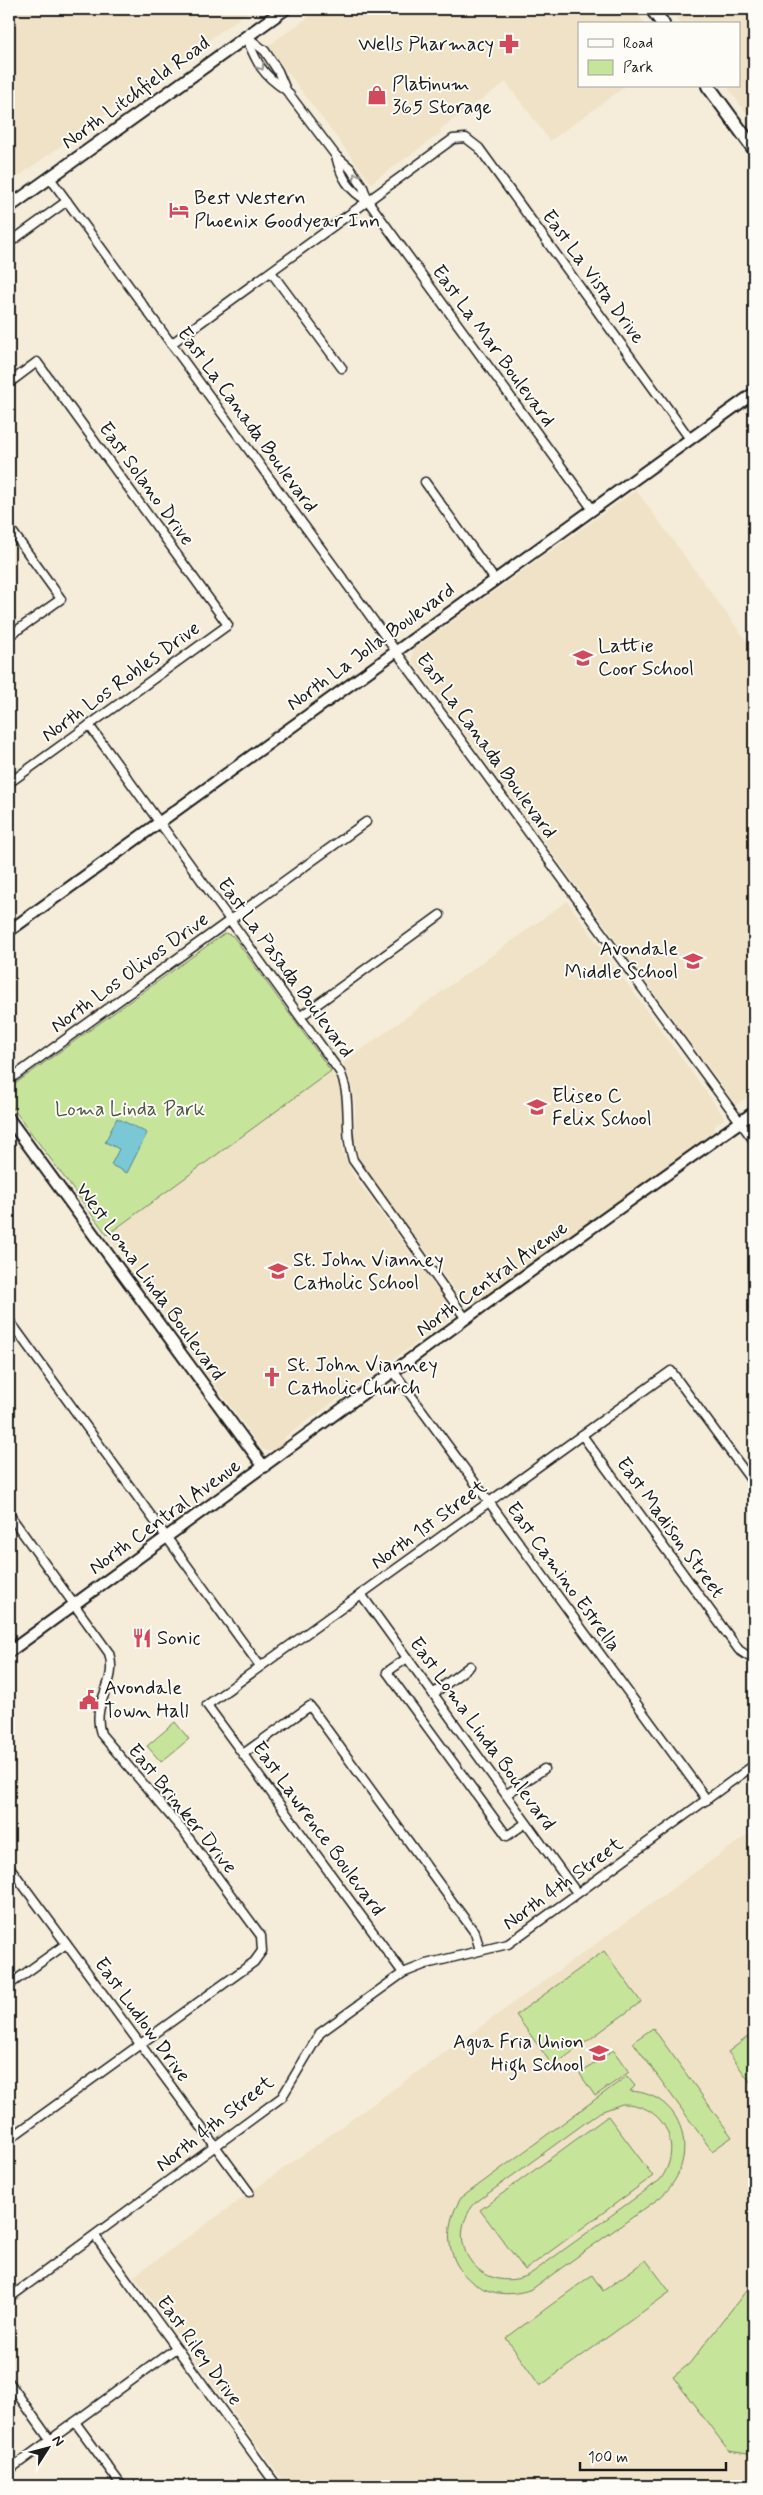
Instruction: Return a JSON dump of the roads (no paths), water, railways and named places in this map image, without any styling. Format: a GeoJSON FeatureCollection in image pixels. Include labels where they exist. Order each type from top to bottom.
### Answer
{"type":"FeatureCollection","features":[{"type":"Feature","properties":{"kind":"main road","name":"North Litchfield Road"},"geometry":{"type":"LineString","coordinates":[[9,207],[285,9]]}},
{"type":"Feature","properties":{"kind":"main road"},"geometry":{"type":"LineString","coordinates":[[652,9],[662,22]]}},
{"type":"Feature","properties":{"kind":"main road"},"geometry":{"type":"LineString","coordinates":[[709,88],[754,149]]}},
{"type":"Feature","properties":{"kind":"street","name":"East La Mar Boulevard"},"geometry":{"type":"LineString","coordinates":[[246,36],[256,60],[269,79],[286,90]]}},
{"type":"Feature","properties":{"kind":"street","name":"East La Mar Boulevard"},"geometry":{"type":"LineString","coordinates":[[246,36],[265,51],[278,71],[286,90],[336,156],[350,168],[363,186],[368,201],[592,510]]}},
{"type":"Feature","properties":{"kind":"street","name":"East La Vista Drive"},"geometry":{"type":"LineString","coordinates":[[368,201],[453,139],[466,138],[472,142],[485,156],[690,439]]}},
{"type":"Feature","properties":{"kind":"street","name":"East La Mar Boulevard"},"geometry":{"type":"LineString","coordinates":[[336,156],[340,174],[355,194],[368,201]]}},
{"type":"Feature","properties":{"kind":"street","name":"East La Canada Boulevard"},"geometry":{"type":"LineString","coordinates":[[50,178],[754,1140]]}},
{"type":"Feature","properties":{"kind":"street"},"geometry":{"type":"LineString","coordinates":[[9,243],[67,201]]}},
{"type":"Feature","properties":{"kind":"street"},"geometry":{"type":"LineString","coordinates":[[171,344],[368,201]]}},
{"type":"Feature","properties":{"kind":"street"},"geometry":{"type":"LineString","coordinates":[[271,272],[342,368]]}},
{"type":"Feature","properties":{"kind":"street","name":"East Solano Drive"},"geometry":{"type":"LineString","coordinates":[[9,383],[37,362],[228,625]]}},
{"type":"Feature","properties":{"kind":"street","name":"North La Jolla Boulevard"},"geometry":{"type":"LineString","coordinates":[[9,931],[754,392]]}},
{"type":"Feature","properties":{"kind":"street"},"geometry":{"type":"LineString","coordinates":[[425,482],[494,580]]}},
{"type":"Feature","properties":{"kind":"street"},"geometry":{"type":"LineString","coordinates":[[9,528],[61,599],[9,636]]}},
{"type":"Feature","properties":{"kind":"street","name":"North Los Robles Drive"},"geometry":{"type":"LineString","coordinates":[[9,782],[228,625]]}},
{"type":"Feature","properties":{"kind":"street","name":"East La Pasada Boulevard"},"geometry":{"type":"LineString","coordinates":[[89,725],[335,1064],[345,1082],[348,1098],[348,1146],[353,1160],[466,1319]]}},
{"type":"Feature","properties":{"kind":"street","name":"North Los Olivos Drive"},"geometry":{"type":"LineString","coordinates":[[9,1080],[366,822]]}},
{"type":"Feature","properties":{"kind":"street"},"geometry":{"type":"LineString","coordinates":[[300,1016],[440,915]]}},
{"type":"Feature","properties":{"kind":"street","name":"North Central Avenue"},"geometry":{"type":"LineString","coordinates":[[9,1652],[754,1112]]}},
{"type":"Feature","properties":{"kind":"street","name":"West Loma Linda Boulevard"},"geometry":{"type":"LineString","coordinates":[[9,1119],[264,1467]]}},
{"type":"Feature","properties":{"kind":"street"},"geometry":{"type":"LineString","coordinates":[[9,1320],[260,1666]]}},
{"type":"Feature","properties":{"kind":"street","name":"North 1st Street"},"geometry":{"type":"LineString","coordinates":[[207,1705],[671,1370],[754,1484]]}},
{"type":"Feature","properties":{"kind":"street","name":"East Camino Estrella"},"geometry":{"type":"LineString","coordinates":[[394,1372],[707,1800]]}},
{"type":"Feature","properties":{"kind":"street","name":"East Madison Street"},"geometry":{"type":"LineString","coordinates":[[582,1435],[739,1650],[754,1660]]}},
{"type":"Feature","properties":{"kind":"street","name":"East Brinker Drive"},"geometry":{"type":"LineString","coordinates":[[9,1514],[107,1648],[112,1661],[111,1677],[97,1716],[101,1734],[184,1833],[261,1936],[262,1951],[254,1962],[140,2045]]}},
{"type":"Feature","properties":{"kind":"street","name":"East Loma Linda Boulevard"},"geometry":{"type":"LineString","coordinates":[[361,1594],[578,1893]]}},
{"type":"Feature","properties":{"kind":"street"},"geometry":{"type":"LineString","coordinates":[[407,1658],[387,1672],[507,1836],[526,1823]]}},
{"type":"Feature","properties":{"kind":"street"},"geometry":{"type":"LineString","coordinates":[[433,1694],[470,1666]]}},
{"type":"Feature","properties":{"kind":"street","name":"East Lawrence Boulevard"},"geometry":{"type":"LineString","coordinates":[[207,1705],[403,1972]]}},
{"type":"Feature","properties":{"kind":"street"},"geometry":{"type":"LineString","coordinates":[[243,1754],[310,1706],[475,1932],[480,1950]]}},
{"type":"Feature","properties":{"kind":"street","name":"North 4th Street"},"geometry":{"type":"LineString","coordinates":[[9,2298],[216,2148],[282,2097],[320,2033],[403,1972],[426,1964],[508,1944],[754,1765]]}},
{"type":"Feature","properties":{"kind":"street"},"geometry":{"type":"LineString","coordinates":[[507,1794],[544,1768]]}},
{"type":"Feature","properties":{"kind":"street","name":"East Ludlow Drive"},"geometry":{"type":"LineString","coordinates":[[9,1866],[249,2192]]}},
{"type":"Feature","properties":{"kind":"street"},"geometry":{"type":"LineString","coordinates":[[9,1985],[66,1944]]}},
{"type":"Feature","properties":{"kind":"street"},"geometry":{"type":"LineString","coordinates":[[9,2139],[140,2045]]}},
{"type":"Feature","properties":{"kind":"street","name":"East Riley Drive"},"geometry":{"type":"LineString","coordinates":[[94,2236],[277,2486]]}},
{"type":"Feature","properties":{"kind":"street"},"geometry":{"type":"LineString","coordinates":[[9,2470],[176,2348]]}},
{"type":"Feature","properties":{"kind":"street"},"geometry":{"type":"LineString","coordinates":[[9,2382],[50,2440]]}},
{"type":"Feature","properties":{"kind":"street"},"geometry":{"type":"LineString","coordinates":[[75,2422],[122,2486]]}},
{"type":"Feature","properties":{"kind":"water"},"geometry":{"type":"Polygon","coordinates":[[[117,1118],[147,1133],[127,1173],[111,1165],[119,1149],[105,1142],[117,1118]]]}},
{"type":"Feature","properties":{"kind":"place","name":"Wells Pharmacy"},"geometry":{"type":"Point","coordinates":[509,44]}},
{"type":"Feature","properties":{"kind":"place","name":"Platinum 365 Storage"},"geometry":{"type":"Point","coordinates":[377,95]}},
{"type":"Feature","properties":{"kind":"place","name":"Best Western Phoenix Goodyear Inn"},"geometry":{"type":"Point","coordinates":[179,210]}},
{"type":"Feature","properties":{"kind":"place","name":"Lattie Coor School"},"geometry":{"type":"Point","coordinates":[583,658]}},
{"type":"Feature","properties":{"kind":"place","name":"Avondale Middle School"},"geometry":{"type":"Point","coordinates":[693,961]}},
{"type":"Feature","properties":{"kind":"place","name":"Eliseo C Felix School"},"geometry":{"type":"Point","coordinates":[537,1107]}},
{"type":"Feature","properties":{"kind":"place","name":"St. John Vianney Catholic School"},"geometry":{"type":"Point","coordinates":[278,1271]}},
{"type":"Feature","properties":{"kind":"place","name":"St. John Vianney Catholic Church"},"geometry":{"type":"Point","coordinates":[272,1377]}},
{"type":"Feature","properties":{"kind":"place","name":"Sonic"},"geometry":{"type":"Point","coordinates":[142,1638]}},
{"type":"Feature","properties":{"kind":"place","name":"Avondale Town Hall"},"geometry":{"type":"Point","coordinates":[89,1700]}},
{"type":"Feature","properties":{"kind":"place","name":"Agua Fria Union High School"},"geometry":{"type":"Point","coordinates":[599,2053]}},
{"type":"Feature","properties":{"kind":"park label","name":"Loma Linda Park"},"geometry":{"type":"Point","coordinates":[130,1109]}}]}
